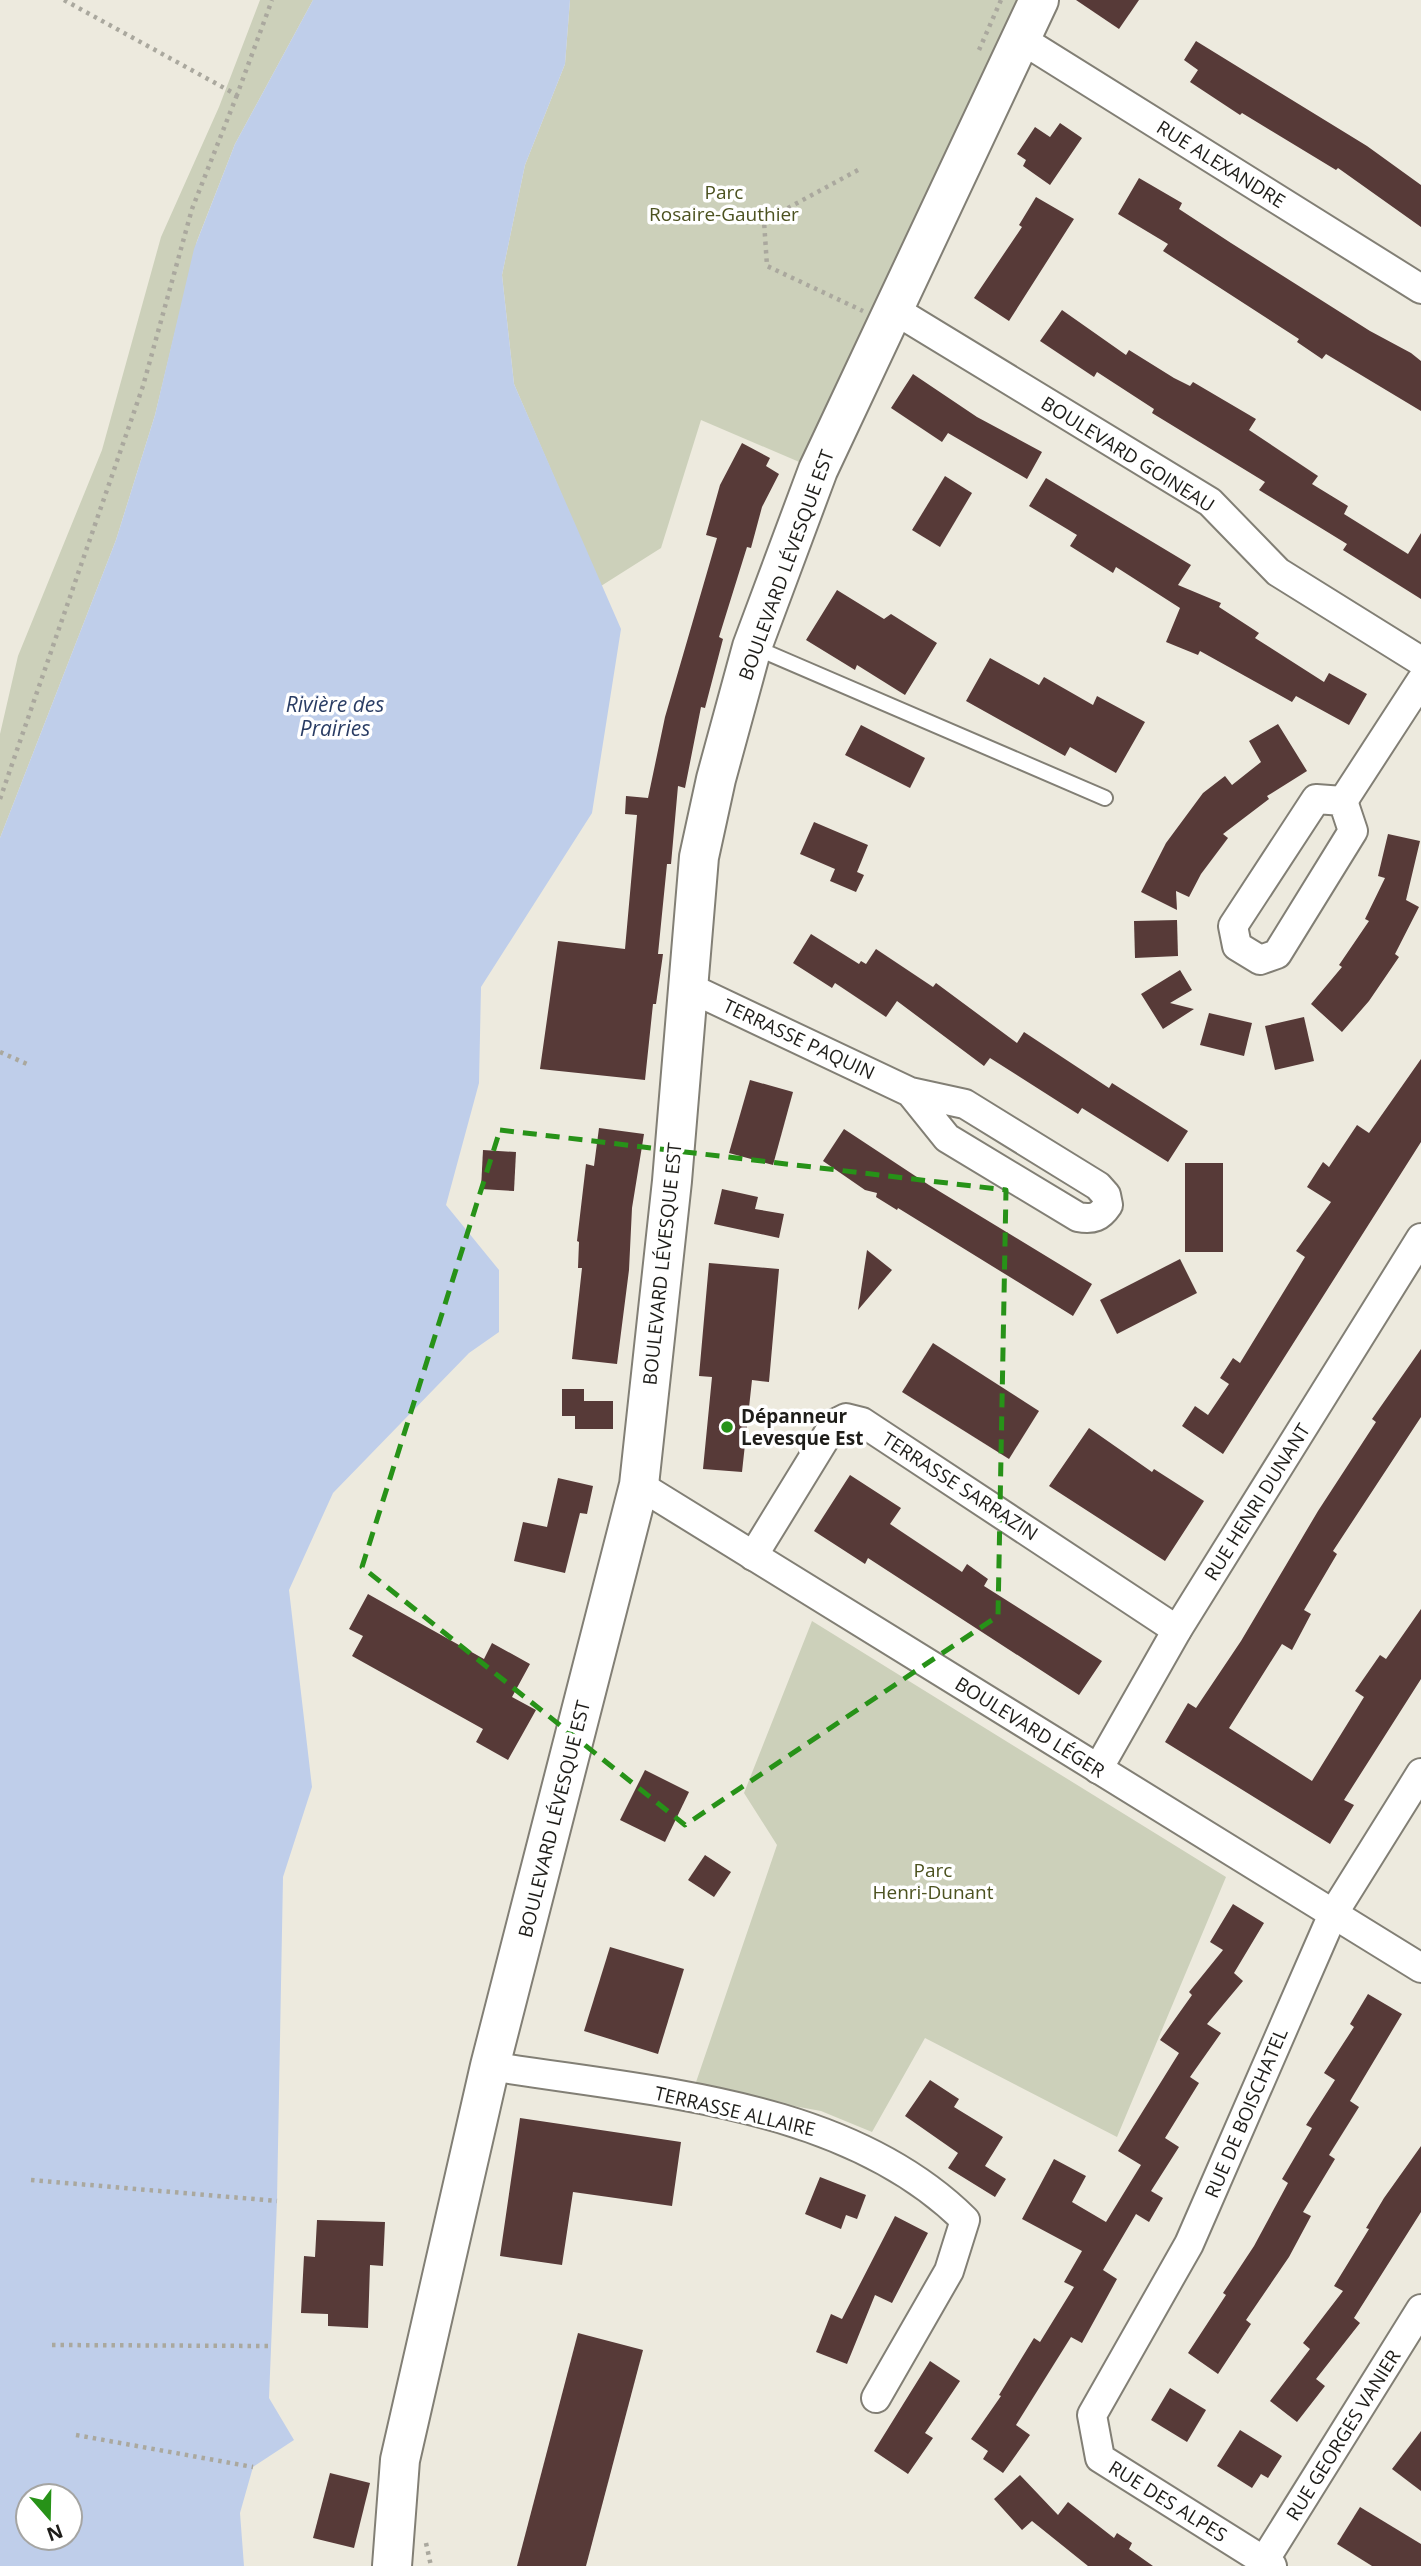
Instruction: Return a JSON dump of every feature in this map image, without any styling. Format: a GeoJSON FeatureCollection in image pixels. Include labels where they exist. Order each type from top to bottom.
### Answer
{"type":"FeatureCollection","features":[{"type":"Feature","properties":{"kind":"street","name":"BOULEVARD LÉVESQUE EST"},"geometry":{"type":"LineString","coordinates":[[392,2566],[400,2460],[490,2066],[639,1485],[672,1181],[699,857],[716,779],[752,647],[818,470],[1039,0]]}},
{"type":"Feature","properties":{"kind":"street","name":"RUE ALEXANDRE"},"geometry":{"type":"LineString","coordinates":[[1021,39],[1421,289]]}},
{"type":"Feature","properties":{"kind":"street","name":"BOULEVARD GOINEAU"},"geometry":{"type":"LineString","coordinates":[[890,315],[1210,502],[1278,572],[1421,661]]}},
{"type":"Feature","properties":{"kind":"street"},"geometry":{"type":"LineString","coordinates":[[1343,801],[1421,681]]}},
{"type":"Feature","properties":{"kind":"street"},"geometry":{"type":"LineString","coordinates":[[1316,799],[1343,801],[1353,831],[1277,954],[1260,960],[1237,946],[1233,926],[1316,799]]}},
{"type":"Feature","properties":{"kind":"street","name":"TERRASSE PAQUIN"},"geometry":{"type":"LineString","coordinates":[[688,987],[910,1092],[965,1104],[1098,1186],[1106,1195],[1108,1205],[1102,1215],[1090,1220],[1078,1217],[947,1138],[910,1092]]}},
{"type":"Feature","properties":{"kind":"street","name":"RUE HENRI DUNANT"},"geometry":{"type":"LineString","coordinates":[[1098,1769],[1177,1630],[1421,1238]]}},
{"type":"Feature","properties":{"kind":"street","name":"TERRASSE SARRAZIN"},"geometry":{"type":"LineString","coordinates":[[753,1556],[834,1424],[846,1418],[862,1422],[1177,1630]]}},
{"type":"Feature","properties":{"kind":"street","name":"BOULEVARD LÉGER"},"geometry":{"type":"LineString","coordinates":[[639,1485],[1421,1968]]}},
{"type":"Feature","properties":{"kind":"street","name":"RUE DE BOISCHATEL"},"geometry":{"type":"LineString","coordinates":[[1100,2458],[1092,2415],[1189,2244],[1333,1914],[1421,1773]]}},
{"type":"Feature","properties":{"kind":"street","name":"TERRASSE ALLAIRE"},"geometry":{"type":"LineString","coordinates":[[490,2066],[690,2099],[826,2132],[863,2148],[937,2193],[965,2220],[949,2271],[876,2398]]}},
{"type":"Feature","properties":{"kind":"street","name":"RUE GEORGES VANIER"},"geometry":{"type":"LineString","coordinates":[[1268,2564],[1421,2309]]}},
{"type":"Feature","properties":{"kind":"street","name":"RUE DES ALPES"},"geometry":{"type":"LineString","coordinates":[[1100,2458],[1268,2564]]}},
{"type":"Feature","properties":{"kind":"lane"},"geometry":{"type":"LineString","coordinates":[[752,647],[1105,798]]}},
{"type":"Feature","properties":{"kind":"path"},"geometry":{"type":"LineString","coordinates":[[64,0],[237,95]]}},
{"type":"Feature","properties":{"kind":"path"},"geometry":{"type":"LineString","coordinates":[[0,799],[143,386],[192,209],[272,0]]}},
{"type":"Feature","properties":{"kind":"path"},"geometry":{"type":"LineString","coordinates":[[858,170],[764,221],[767,266],[890,315]]}},
{"type":"Feature","properties":{"kind":"path"},"geometry":{"type":"LineString","coordinates":[[0,1052],[27,1064]]}},
{"type":"Feature","properties":{"kind":"path"},"geometry":{"type":"LineString","coordinates":[[31,2180],[277,2201]]}},
{"type":"Feature","properties":{"kind":"path"},"geometry":{"type":"LineString","coordinates":[[52,2344],[269,2346]]}},
{"type":"Feature","properties":{"kind":"path"},"geometry":{"type":"LineString","coordinates":[[76,2435],[253,2467]]}},
{"type":"Feature","properties":{"kind":"highlighted area"},"geometry":{"type":"Polygon","coordinates":[[[500,1130],[1006,1190],[998,1616],[685,1825],[362,1567],[500,1130]]]}},
{"type":"Feature","properties":{"kind":"green space"},"geometry":{"type":"Polygon","coordinates":[[[260,0],[313,0],[235,144],[197,241],[155,415],[116,540],[0,838],[0,734],[18,656],[102,450],[161,237],[219,107],[260,0]]]}},
{"type":"Feature","properties":{"kind":"green space","name":"Parc Rosaire-Gauthier"},"geometry":{"type":"Polygon","coordinates":[[[570,0],[1039,0],[818,470],[701,420],[661,548],[601,586],[514,384],[502,275],[525,165],[565,64],[570,0]]]}},
{"type":"Feature","properties":{"kind":"green space","name":"Parc Henri-Dunant"},"geometry":{"type":"Polygon","coordinates":[[[812,1621],[1226,1877],[1117,2137],[925,2038],[872,2132],[821,2111],[694,2088],[777,1845],[744,1793],[812,1621]]]}},
{"type":"Feature","properties":{"kind":"water","name":"Rivière des Prairies"},"geometry":{"type":"Polygon","coordinates":[[[313,0],[570,0],[565,64],[525,165],[502,275],[514,384],[621,629],[592,813],[481,987],[479,1083],[446,1205],[499,1270],[499,1332],[469,1353],[333,1493],[289,1590],[312,1787],[283,1877],[277,2201],[269,2398],[294,2440],[253,2467],[240,2513],[244,2566],[0,2566],[0,838],[116,540],[155,415],[194,249],[235,144],[313,0]]]}},
{"type":"Feature","properties":{"kind":"building"},"geometry":{"type":"Polygon","coordinates":[[[1076,0],[1139,0],[1119,29],[1076,0]]]}},
{"type":"Feature","properties":{"kind":"building"},"geometry":{"type":"Polygon","coordinates":[[[1196,41],[1367,146],[1421,185],[1421,227],[1338,168],[1336,170],[1242,113],[1240,115],[1190,82],[1198,70],[1184,60],[1196,41]]]}},
{"type":"Feature","properties":{"kind":"building"},"geometry":{"type":"Polygon","coordinates":[[[1060,123],[1082,138],[1050,185],[1023,166],[1026,160],[1017,154],[1035,127],[1050,137],[1060,123]]]}},
{"type":"Feature","properties":{"kind":"building"},"geometry":{"type":"Polygon","coordinates":[[[1139,178],[1182,203],[1179,209],[1231,243],[1421,361],[1421,411],[1326,354],[1322,359],[1297,342],[1299,339],[1163,251],[1168,244],[1118,214],[1139,178]]]}},
{"type":"Feature","properties":{"kind":"building"},"geometry":{"type":"Polygon","coordinates":[[[1036,197],[1074,219],[1009,321],[974,298],[1022,227],[1019,225],[1036,197]]]}},
{"type":"Feature","properties":{"kind":"building"},"geometry":{"type":"Polygon","coordinates":[[[1062,310],[1126,355],[1129,350],[1174,378],[1190,386],[1193,382],[1256,419],[1249,430],[1318,476],[1312,484],[1348,506],[1344,514],[1408,554],[1421,533],[1421,599],[1343,550],[1347,544],[1259,490],[1265,482],[1152,413],[1154,409],[1097,372],[1094,377],[1040,341],[1062,310]]]}},
{"type":"Feature","properties":{"kind":"building"},"geometry":{"type":"Polygon","coordinates":[[[913,374],[977,417],[1042,452],[1027,479],[948,433],[942,442],[891,408],[913,374]]]}},
{"type":"Feature","properties":{"kind":"building"},"geometry":{"type":"Polygon","coordinates":[[[742,443],[770,458],[766,466],[779,474],[762,507],[751,548],[747,547],[719,637],[723,639],[705,708],[701,707],[685,788],[678,786],[671,864],[667,864],[658,954],[663,954],[656,1004],[653,1004],[645,1080],[540,1069],[558,941],[625,949],[637,815],[625,814],[626,796],[648,798],[665,717],[717,538],[706,535],[720,485],[742,443]]]}},
{"type":"Feature","properties":{"kind":"building"},"geometry":{"type":"Polygon","coordinates":[[[945,476],[972,493],[940,547],[912,530],[945,476]]]}},
{"type":"Feature","properties":{"kind":"building"},"geometry":{"type":"Polygon","coordinates":[[[1046,478],[1191,565],[1178,585],[1221,603],[1219,607],[1259,633],[1255,638],[1324,682],[1329,673],[1367,694],[1349,725],[1296,696],[1292,702],[1200,651],[1198,655],[1166,642],[1180,608],[1116,567],[1113,573],[1070,546],[1077,535],[1029,506],[1046,478]]]}},
{"type":"Feature","properties":{"kind":"building"},"geometry":{"type":"Polygon","coordinates":[[[837,590],[884,619],[891,614],[937,643],[905,695],[857,665],[855,670],[806,640],[837,590]]]}},
{"type":"Feature","properties":{"kind":"building"},"geometry":{"type":"Polygon","coordinates":[[[990,658],[1039,685],[1044,677],[1093,705],[1097,696],[1145,722],[1116,773],[1070,747],[1065,756],[966,701],[990,658]]]}},
{"type":"Feature","properties":{"kind":"building"},"geometry":{"type":"Polygon","coordinates":[[[1278,724],[1307,771],[1267,796],[1269,799],[1223,834],[1228,838],[1201,874],[1189,897],[1176,891],[1177,910],[1141,892],[1166,843],[1203,793],[1225,776],[1232,785],[1261,762],[1249,741],[1278,724]]]}},
{"type":"Feature","properties":{"kind":"building"},"geometry":{"type":"Polygon","coordinates":[[[861,725],[925,758],[910,788],[845,755],[861,725]]]}},
{"type":"Feature","properties":{"kind":"building"},"geometry":{"type":"Polygon","coordinates":[[[814,822],[868,845],[857,872],[864,875],[856,892],[830,881],[835,869],[800,854],[814,822]]]}},
{"type":"Feature","properties":{"kind":"building"},"geometry":{"type":"Polygon","coordinates":[[[1388,834],[1420,841],[1406,900],[1419,907],[1395,954],[1399,957],[1369,1001],[1342,1032],[1311,1004],[1342,967],[1339,965],[1369,921],[1365,919],[1385,878],[1378,876],[1388,834]]]}},
{"type":"Feature","properties":{"kind":"building"},"geometry":{"type":"Polygon","coordinates":[[[1177,920],[1178,956],[1135,958],[1134,921],[1177,920]]]}},
{"type":"Feature","properties":{"kind":"building"},"geometry":{"type":"Polygon","coordinates":[[[811,934],[859,964],[861,961],[866,964],[876,949],[933,987],[936,983],[1017,1043],[1024,1032],[1109,1088],[1112,1083],[1188,1131],[1168,1162],[1082,1108],[1078,1114],[990,1058],[984,1066],[897,1001],[886,1017],[835,983],[832,988],[793,963],[811,934]]]}},
{"type":"Feature","properties":{"kind":"building"},"geometry":{"type":"Polygon","coordinates":[[[1180,970],[1192,990],[1170,1003],[1194,1009],[1163,1029],[1141,994],[1180,970]]]}},
{"type":"Feature","properties":{"kind":"building"},"geometry":{"type":"Polygon","coordinates":[[[1209,1013],[1252,1023],[1244,1056],[1200,1045],[1209,1013]]]}},
{"type":"Feature","properties":{"kind":"building"},"geometry":{"type":"Polygon","coordinates":[[[1304,1017],[1314,1061],[1275,1070],[1265,1026],[1304,1017]]]}},
{"type":"Feature","properties":{"kind":"building"},"geometry":{"type":"Polygon","coordinates":[[[1421,1059],[1421,1142],[1223,1454],[1182,1426],[1195,1406],[1208,1415],[1229,1384],[1220,1378],[1233,1358],[1240,1363],[1305,1257],[1296,1251],[1331,1202],[1307,1187],[1323,1162],[1329,1167],[1357,1125],[1369,1133],[1421,1059]]]}},
{"type":"Feature","properties":{"kind":"building"},"geometry":{"type":"Polygon","coordinates":[[[750,1080],[793,1092],[773,1165],[729,1153],[750,1080]]]}},
{"type":"Feature","properties":{"kind":"building"},"geometry":{"type":"Polygon","coordinates":[[[599,1128],[644,1134],[632,1208],[629,1270],[617,1364],[572,1359],[582,1268],[578,1268],[577,1241],[586,1164],[594,1166],[599,1128]]]}},
{"type":"Feature","properties":{"kind":"building"},"geometry":{"type":"Polygon","coordinates":[[[844,1129],[929,1185],[1092,1284],[1073,1316],[876,1197],[877,1193],[865,1190],[823,1161],[844,1129]]]}},
{"type":"Feature","properties":{"kind":"building"},"geometry":{"type":"Polygon","coordinates":[[[483,1150],[516,1152],[514,1191],[481,1189],[483,1150]]]}},
{"type":"Feature","properties":{"kind":"building"},"geometry":{"type":"Polygon","coordinates":[[[1185,1163],[1223,1163],[1223,1252],[1185,1252],[1185,1163]]]}},
{"type":"Feature","properties":{"kind":"building"},"geometry":{"type":"Polygon","coordinates":[[[722,1189],[758,1197],[755,1209],[784,1214],[779,1238],[714,1224],[722,1189]]]}},
{"type":"Feature","properties":{"kind":"building"},"geometry":{"type":"Polygon","coordinates":[[[867,1250],[892,1270],[858,1310],[867,1250]]]}},
{"type":"Feature","properties":{"kind":"building"},"geometry":{"type":"Polygon","coordinates":[[[1180,1259],[1197,1293],[1117,1334],[1100,1300],[1180,1259]]]}},
{"type":"Feature","properties":{"kind":"building"},"geometry":{"type":"Polygon","coordinates":[[[709,1263],[779,1269],[769,1382],[752,1380],[742,1472],[703,1469],[712,1377],[699,1376],[709,1263]]]}},
{"type":"Feature","properties":{"kind":"building"},"geometry":{"type":"Polygon","coordinates":[[[933,1343],[1039,1411],[1009,1459],[902,1392],[933,1343]]]}},
{"type":"Feature","properties":{"kind":"building"},"geometry":{"type":"Polygon","coordinates":[[[1421,1349],[1421,1417],[1333,1551],[1337,1554],[1304,1610],[1311,1614],[1292,1650],[1282,1644],[1229,1728],[1312,1781],[1364,1697],[1355,1691],[1380,1655],[1386,1659],[1421,1609],[1421,1679],[1344,1800],[1354,1805],[1330,1844],[1165,1742],[1188,1703],[1196,1708],[1241,1641],[1318,1511],[1376,1422],[1372,1419],[1421,1349]]]}},
{"type":"Feature","properties":{"kind":"building"},"geometry":{"type":"Polygon","coordinates":[[[562,1389],[584,1389],[584,1401],[613,1401],[613,1429],[575,1429],[575,1416],[562,1416],[562,1389]]]}},
{"type":"Feature","properties":{"kind":"building"},"geometry":{"type":"Polygon","coordinates":[[[1089,1428],[1152,1472],[1154,1469],[1204,1501],[1165,1561],[1049,1486],[1089,1428]]]}},
{"type":"Feature","properties":{"kind":"building"},"geometry":{"type":"Polygon","coordinates":[[[850,1475],[901,1508],[890,1524],[962,1572],[967,1564],[988,1579],[984,1586],[1102,1661],[1079,1695],[868,1558],[865,1564],[814,1531],[850,1475]]]}},
{"type":"Feature","properties":{"kind":"building"},"geometry":{"type":"Polygon","coordinates":[[[558,1478],[593,1486],[587,1514],[580,1513],[565,1573],[514,1561],[523,1522],[547,1527],[558,1478]]]}},
{"type":"Feature","properties":{"kind":"building"},"geometry":{"type":"Polygon","coordinates":[[[368,1594],[484,1659],[492,1643],[530,1664],[512,1697],[536,1710],[508,1760],[476,1742],[483,1729],[352,1656],[363,1636],[349,1629],[368,1594]]]}},
{"type":"Feature","properties":{"kind":"building"},"geometry":{"type":"Polygon","coordinates":[[[645,1770],[689,1792],[665,1842],[620,1820],[645,1770]]]}},
{"type":"Feature","properties":{"kind":"building"},"geometry":{"type":"Polygon","coordinates":[[[705,1855],[731,1872],[714,1897],[688,1880],[705,1855]]]}},
{"type":"Feature","properties":{"kind":"building"},"geometry":{"type":"Polygon","coordinates":[[[1233,1904],[1264,1923],[1234,1973],[1243,1981],[1207,2024],[1221,2033],[1190,2077],[1199,2083],[1165,2138],[1179,2147],[1151,2191],[1163,2198],[1149,2222],[1136,2214],[1103,2270],[1117,2279],[1082,2343],[1071,2337],[1016,2425],[1030,2435],[1003,2473],[983,2459],[988,2451],[971,2439],[1001,2396],[999,2395],[1034,2338],[1040,2342],[1074,2287],[1064,2282],[1082,2251],[1022,2219],[1054,2159],[1086,2176],[1072,2202],[1106,2222],[1141,2165],[1118,2151],[1179,2053],[1160,2040],[1192,1995],[1189,1992],[1223,1950],[1210,1942],[1233,1904]]]}},
{"type":"Feature","properties":{"kind":"building"},"geometry":{"type":"Polygon","coordinates":[[[610,1947],[684,1969],[658,2054],[584,2031],[610,1947]]]}},
{"type":"Feature","properties":{"kind":"building"},"geometry":{"type":"Polygon","coordinates":[[[1368,1994],[1402,2014],[1350,2101],[1359,2107],[1329,2155],[1335,2159],[1303,2212],[1311,2216],[1289,2257],[1246,2320],[1251,2324],[1218,2374],[1188,2353],[1226,2295],[1223,2293],[1254,2246],[1288,2183],[1282,2179],[1312,2128],[1306,2125],[1335,2080],[1324,2073],[1354,2027],[1350,2024],[1368,1994]]]}},
{"type":"Feature","properties":{"kind":"building"},"geometry":{"type":"Polygon","coordinates":[[[930,2080],[959,2099],[954,2107],[1003,2137],[985,2166],[1006,2179],[995,2197],[948,2168],[958,2153],[905,2116],[930,2080]]]}},
{"type":"Feature","properties":{"kind":"building"},"geometry":{"type":"Polygon","coordinates":[[[520,2118],[681,2142],[672,2206],[573,2192],[562,2265],[500,2256],[520,2118]]]}},
{"type":"Feature","properties":{"kind":"building"},"geometry":{"type":"Polygon","coordinates":[[[1421,2146],[1421,2212],[1354,2318],[1360,2323],[1316,2379],[1325,2386],[1297,2422],[1270,2401],[1310,2349],[1303,2343],[1343,2291],[1334,2286],[1369,2229],[1366,2228],[1384,2198],[1421,2146]]]}},
{"type":"Feature","properties":{"kind":"building"},"geometry":{"type":"Polygon","coordinates":[[[820,2177],[866,2195],[857,2219],[846,2215],[841,2229],[805,2214],[820,2177]]]}},
{"type":"Feature","properties":{"kind":"building"},"geometry":{"type":"Polygon","coordinates":[[[895,2216],[928,2233],[892,2303],[875,2295],[847,2364],[816,2352],[831,2314],[842,2319],[895,2216]]]}},
{"type":"Feature","properties":{"kind":"building"},"geometry":{"type":"Polygon","coordinates":[[[317,2220],[385,2222],[383,2266],[370,2265],[368,2328],[328,2326],[328,2314],[301,2313],[304,2256],[315,2257],[317,2220]]]}},
{"type":"Feature","properties":{"kind":"building"},"geometry":{"type":"Polygon","coordinates":[[[578,2333],[643,2350],[586,2566],[517,2566],[578,2333]]]}},
{"type":"Feature","properties":{"kind":"building"},"geometry":{"type":"Polygon","coordinates":[[[930,2361],[960,2381],[925,2433],[933,2438],[908,2474],[874,2451],[930,2361]]]}},
{"type":"Feature","properties":{"kind":"building"},"geometry":{"type":"Polygon","coordinates":[[[1170,2388],[1206,2410],[1187,2442],[1151,2420],[1170,2388]]]}},
{"type":"Feature","properties":{"kind":"building"},"geometry":{"type":"Polygon","coordinates":[[[1240,2430],[1282,2456],[1268,2478],[1261,2474],[1252,2488],[1217,2466],[1240,2430]]]}},
{"type":"Feature","properties":{"kind":"building"},"geometry":{"type":"Polygon","coordinates":[[[1421,2431],[1421,2491],[1392,2469],[1421,2431]]]}},
{"type":"Feature","properties":{"kind":"building"},"geometry":{"type":"Polygon","coordinates":[[[330,2473],[370,2483],[354,2548],[313,2538],[330,2473]]]}},
{"type":"Feature","properties":{"kind":"building"},"geometry":{"type":"Polygon","coordinates":[[[1020,2475],[1058,2515],[1068,2502],[1114,2538],[1117,2533],[1132,2543],[1129,2549],[1153,2566],[1088,2566],[1032,2521],[1022,2530],[994,2499],[1020,2475]]]}},
{"type":"Feature","properties":{"kind":"building"},"geometry":{"type":"Polygon","coordinates":[[[1360,2507],[1421,2544],[1421,2566],[1372,2566],[1337,2544],[1360,2507]]]}},
{"type":"Feature","properties":{"kind":"place","name":"Dépanneur Levesque Est"},"geometry":{"type":"Point","coordinates":[727,1427]}}]}
